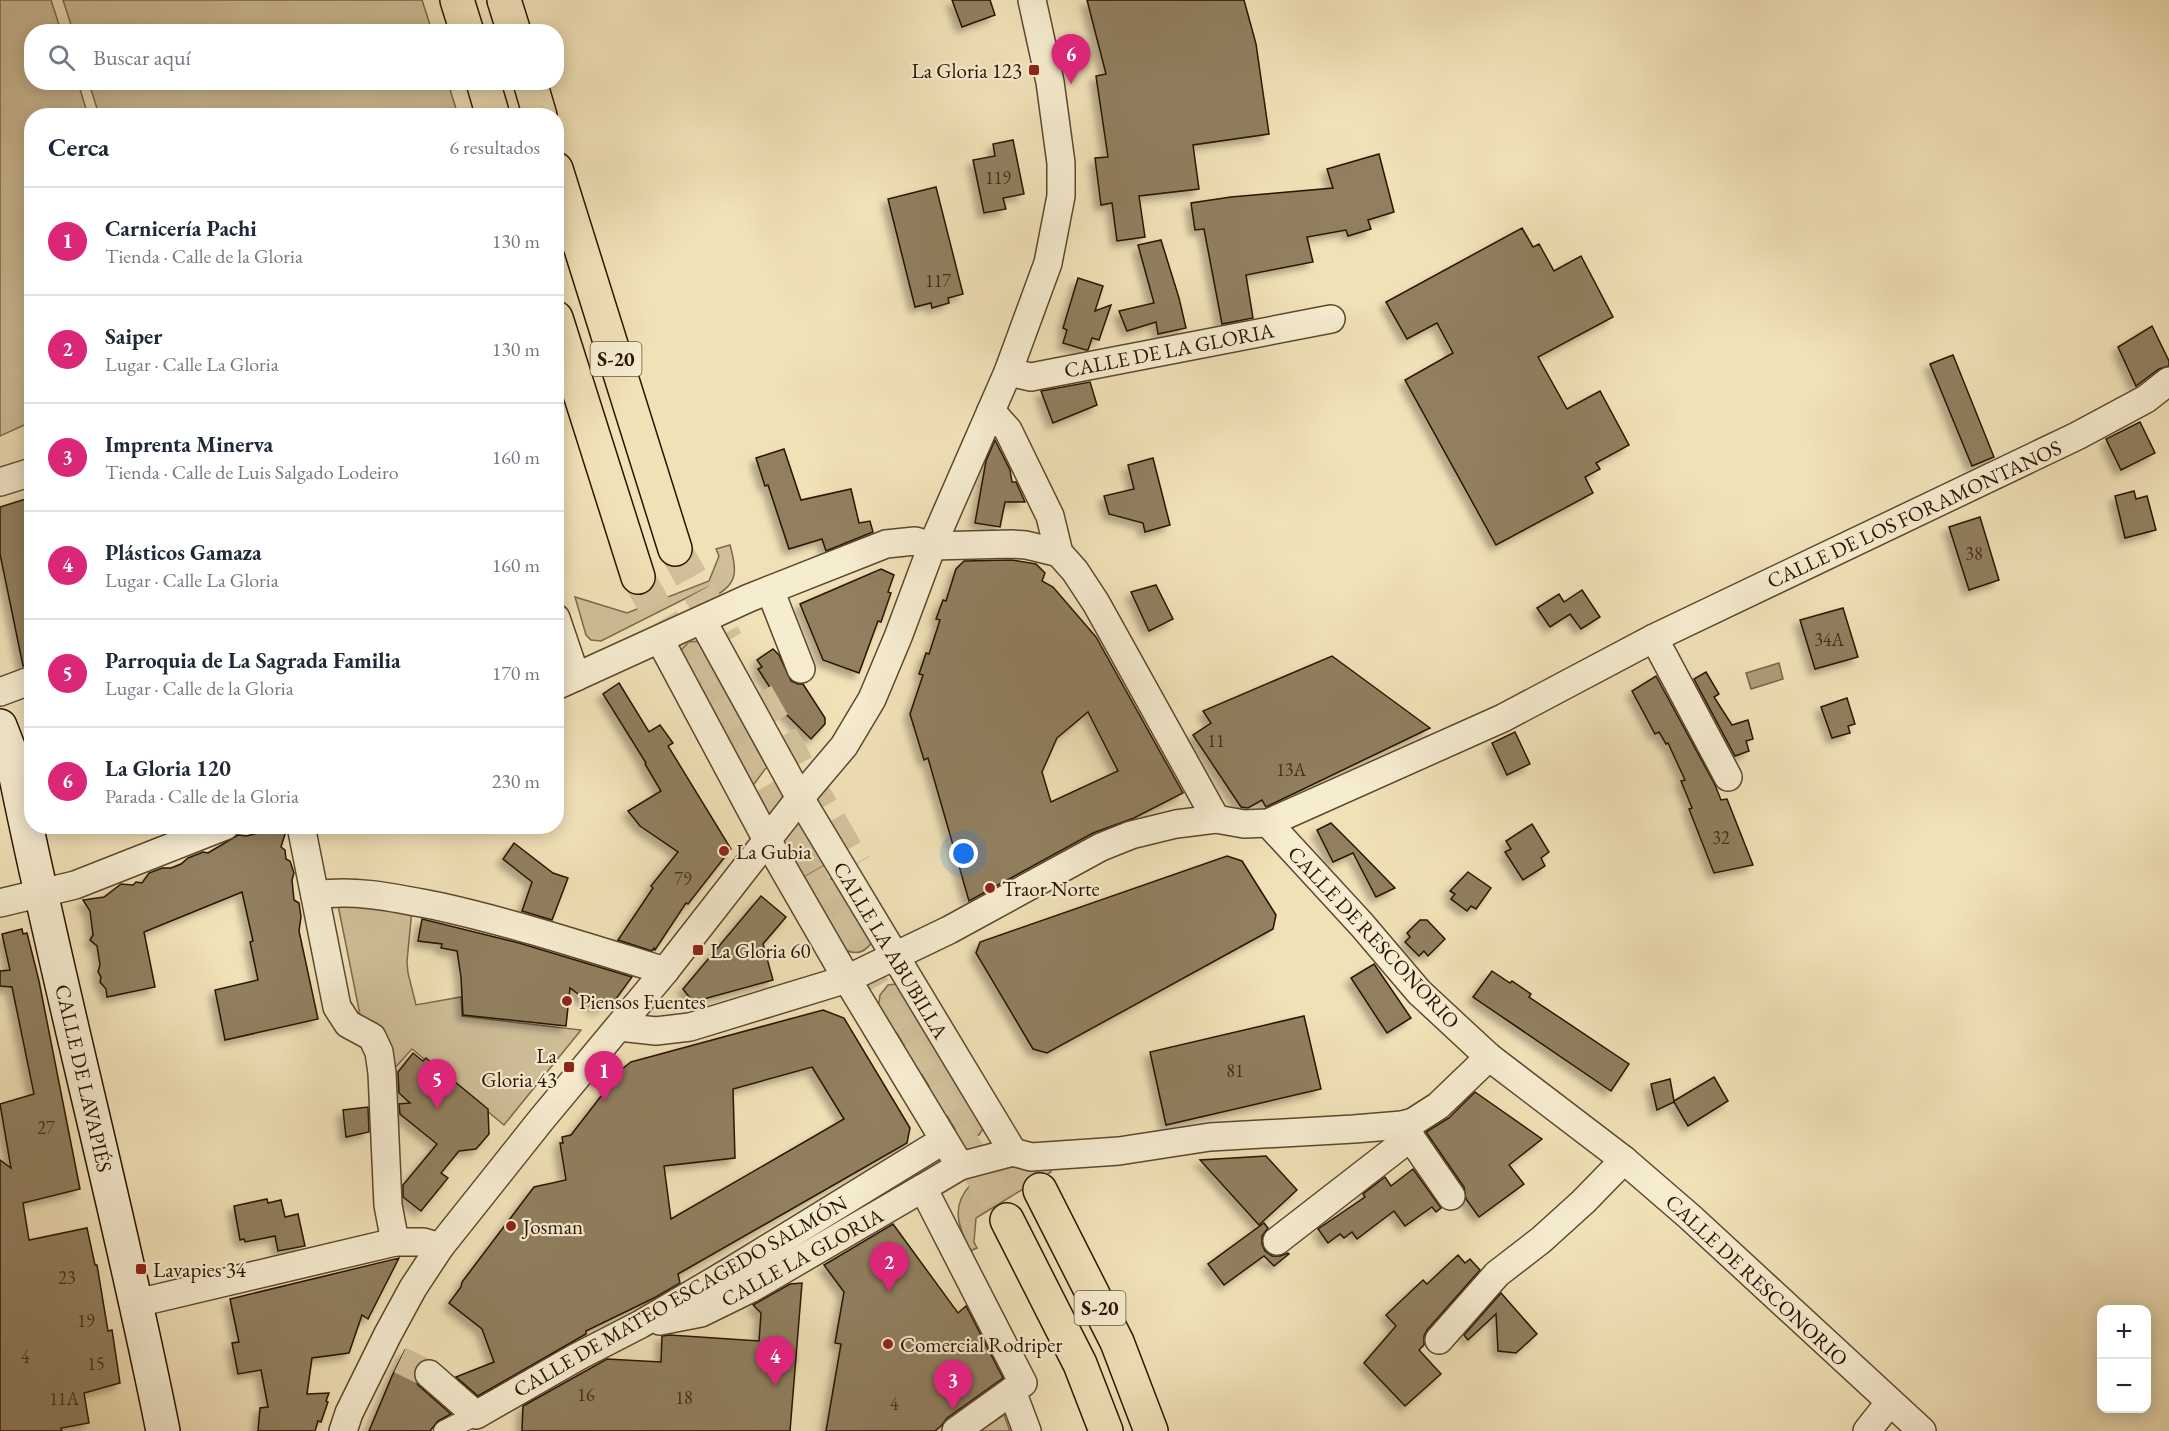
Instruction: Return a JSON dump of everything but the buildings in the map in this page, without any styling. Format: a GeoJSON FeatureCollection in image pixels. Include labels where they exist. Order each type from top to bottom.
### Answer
{"type":"FeatureCollection","features":[{"type":"Feature","properties":{"kind":"highway"},"geometry":{"type":"LineString","coordinates":[[457,0],[464,24]]}},
{"type":"Feature","properties":{"kind":"highway"},"geometry":{"type":"LineString","coordinates":[[504,0],[512,24]]}},
{"type":"Feature","properties":{"kind":"highway"},"geometry":{"type":"LineString","coordinates":[[485,90],[491,108]]}},
{"type":"Feature","properties":{"kind":"highway"},"geometry":{"type":"LineString","coordinates":[[532,90],[538,108]]}},
{"type":"Feature","properties":{"kind":"highway","name":"S-20"},"geometry":{"type":"LineString","coordinates":[[564,195],[675,549]]}},
{"type":"Feature","properties":{"kind":"highway","name":"S-20"},"geometry":{"type":"LineString","coordinates":[[564,343],[638,577]]}},
{"type":"Feature","properties":{"kind":"highway","name":"S-20"},"geometry":{"type":"LineString","coordinates":[[1040,1190],[1117,1342],[1151,1431]]}},
{"type":"Feature","properties":{"kind":"highway","name":"S-20"},"geometry":{"type":"LineString","coordinates":[[1007,1220],[1080,1364],[1106,1431]]}},
{"type":"Feature","properties":{"kind":"main road","name":"CALLE DE LAVAPIÉS"},"geometry":{"type":"LineString","coordinates":[[0,726],[9,746],[24,813]]}},
{"type":"Feature","properties":{"kind":"main road","name":"CALLE DE LAVAPIÉS"},"geometry":{"type":"LineString","coordinates":[[29,834],[66,1007],[137,1303],[163,1431]]}},
{"type":"Feature","properties":{"kind":"street"},"geometry":{"type":"LineString","coordinates":[[343,1431],[349,1413],[390,1354],[412,1288],[440,1247],[541,1120],[665,971],[800,798],[844,746],[872,699],[932,546],[1008,372],[1048,263],[1061,196],[1061,163],[1050,82],[1032,0]]}},
{"type":"Feature","properties":{"kind":"street","name":"CALLE DE LA GLORIA"},"geometry":{"type":"LineString","coordinates":[[1008,372],[1031,377],[1331,319]]}},
{"type":"Feature","properties":{"kind":"street","name":"CALLE DE LOS FORAMONTANOS"},"geometry":{"type":"LineString","coordinates":[[618,1027],[656,1031],[690,1027],[848,979],[949,930],[1101,847],[1131,835],[1176,824],[1216,819],[1244,824],[1268,823],[1503,718],[1654,638],[2077,436],[2146,399],[2169,381]]}},
{"type":"Feature","properties":{"kind":"street"},"geometry":{"type":"LineString","coordinates":[[991,411],[1008,430],[1050,516],[1059,553],[1075,571],[1101,612],[1216,819]]}},
{"type":"Feature","properties":{"kind":"street"},"geometry":{"type":"LineString","coordinates":[[0,482],[24,474]]}},
{"type":"Feature","properties":{"kind":"street"},"geometry":{"type":"LineString","coordinates":[[566,682],[770,590],[886,544],[915,541],[932,546],[1012,544],[1059,553]]}},
{"type":"Feature","properties":{"kind":"street"},"geometry":{"type":"LineString","coordinates":[[770,590],[801,669]]}},
{"type":"Feature","properties":{"kind":"street","name":"CALLE LA ABUBILLA"},"geometry":{"type":"LineString","coordinates":[[702,620],[800,798],[1013,1152]]}},
{"type":"Feature","properties":{"kind":"street"},"geometry":{"type":"LineString","coordinates":[[1654,638],[1728,777]]}},
{"type":"Feature","properties":{"kind":"street"},"geometry":{"type":"LineString","coordinates":[[660,640],[767,840],[960,1166],[1013,1152],[1031,1157],[1119,1151],[1210,1137],[1354,1129],[1406,1131]]}},
{"type":"Feature","properties":{"kind":"street"},"geometry":{"type":"LineString","coordinates":[[0,692],[24,683]]}},
{"type":"Feature","properties":{"kind":"street","name":"CALLE DE RESCONORIO"},"geometry":{"type":"LineString","coordinates":[[1268,823],[1362,925],[1419,992],[1489,1057],[1624,1160],[1690,1217],[1922,1431]]}},
{"type":"Feature","properties":{"kind":"street"},"geometry":{"type":"LineString","coordinates":[[0,903],[75,885],[205,834]]}},
{"type":"Feature","properties":{"kind":"street"},"geometry":{"type":"LineString","coordinates":[[303,834],[337,1007],[348,1024],[372,1037],[379,1052],[382,1072],[388,1205],[394,1242]]}},
{"type":"Feature","properties":{"kind":"street"},"geometry":{"type":"LineString","coordinates":[[315,895],[340,891],[368,893],[489,917],[665,971]]}},
{"type":"Feature","properties":{"kind":"street"},"geometry":{"type":"LineString","coordinates":[[1276,1241],[1406,1131],[1413,1122],[1438,1106],[1489,1057]]}},
{"type":"Feature","properties":{"kind":"street"},"geometry":{"type":"LineString","coordinates":[[1406,1131],[1451,1196]]}},
{"type":"Feature","properties":{"kind":"street","name":"CALLE DE MATEO ESCAGEDO SALMÓN"},"geometry":{"type":"LineString","coordinates":[[444,1431],[641,1324],[944,1140]]}},
{"type":"Feature","properties":{"kind":"street"},"geometry":{"type":"LineString","coordinates":[[1438,1340],[1497,1274],[1541,1240],[1624,1160]]}},
{"type":"Feature","properties":{"kind":"street","name":"CALLE LA GLORIA"},"geometry":{"type":"LineString","coordinates":[[641,1324],[701,1313],[750,1289],[960,1166]]}},
{"type":"Feature","properties":{"kind":"street"},"geometry":{"type":"LineString","coordinates":[[923,1188],[1017,1387],[1027,1431]]}},
{"type":"Feature","properties":{"kind":"street"},"geometry":{"type":"LineString","coordinates":[[137,1303],[394,1242],[423,1242],[440,1247]]}},
{"type":"Feature","properties":{"kind":"street"},"geometry":{"type":"LineString","coordinates":[[429,1374],[476,1415]]}},
{"type":"Feature","properties":{"kind":"street"},"geometry":{"type":"LineString","coordinates":[[956,1431],[1017,1387]]}},
{"type":"Feature","properties":{"kind":"street"},"geometry":{"type":"LineString","coordinates":[[1867,1431],[1890,1402]]}},
{"type":"Feature","properties":{"kind":"shaded area"},"geometry":{"type":"Polygon","coordinates":[[[0,0],[51,0],[59,24],[24,24],[24,90],[80,90],[86,108],[24,108],[24,425],[0,436],[0,0]]]}},
{"type":"Feature","properties":{"kind":"shaded area"},"geometry":{"type":"Polygon","coordinates":[[[63,0],[422,0],[430,24],[71,24],[63,0]]]}},
{"type":"Feature","properties":{"kind":"shaded area"},"geometry":{"type":"Polygon","coordinates":[[[91,90],[450,90],[456,108],[97,108],[91,90]]]}},
{"type":"Feature","properties":{"kind":"shaded area"},"geometry":{"type":"Polygon","coordinates":[[[730,545],[735,569],[734,576],[728,587],[713,597],[708,587],[601,641],[591,640],[586,635],[575,597],[627,613],[709,581],[719,556],[716,549],[730,545]]]}},
{"type":"Feature","properties":{"kind":"shaded area"},"geometry":{"type":"Polygon","coordinates":[[[700,641],[769,764],[748,792],[679,652],[689,642],[700,641]]]}},
{"type":"Feature","properties":{"kind":"shaded area"},"geometry":{"type":"Polygon","coordinates":[[[1779,663],[1783,679],[1751,689],[1746,673],[1779,663]]]}},
{"type":"Feature","properties":{"kind":"shaded area"},"geometry":{"type":"Polygon","coordinates":[[[801,840],[813,841],[829,863],[801,879],[793,863],[791,852],[795,843],[801,840]]]}},
{"type":"Feature","properties":{"kind":"shaded area"},"geometry":{"type":"Polygon","coordinates":[[[836,876],[872,942],[860,952],[845,950],[808,892],[836,876]]]}},
{"type":"Feature","properties":{"kind":"shaded area"},"geometry":{"type":"Polygon","coordinates":[[[337,900],[412,909],[407,962],[416,1005],[461,997],[462,1016],[581,1030],[504,1125],[412,1049],[392,1071],[360,1015],[337,900]]]}},
{"type":"Feature","properties":{"kind":"shaded area"},"geometry":{"type":"Polygon","coordinates":[[[896,984],[986,1124],[979,1135],[970,1138],[958,1134],[882,1009],[879,1003],[880,995],[888,985],[896,984]]]}},
{"type":"Feature","properties":{"kind":"shaded area"},"geometry":{"type":"Polygon","coordinates":[[[1047,1164],[1051,1172],[976,1218],[974,1242],[977,1248],[970,1251],[958,1216],[961,1200],[972,1183],[991,1170],[1047,1164]]]}},
{"type":"Feature","properties":{"kind":"shaded area"},"geometry":{"type":"Polygon","coordinates":[[[1004,1415],[1010,1431],[980,1431],[1004,1415]]]}},
{"type":"Feature","properties":{"kind":"tunnel"},"geometry":{"type":"LineString","coordinates":[[675,549],[727,641]]}},
{"type":"Feature","properties":{"kind":"tunnel"},"geometry":{"type":"LineString","coordinates":[[638,577],[1007,1220]]}},
{"type":"Feature","properties":{"kind":"tunnel"},"geometry":{"type":"LineString","coordinates":[[757,694],[855,865]]}},
{"type":"Feature","properties":{"kind":"tunnel"},"geometry":{"type":"LineString","coordinates":[[400,1360],[429,1374]]}},
{"type":"Feature","properties":{"kind":"place","name":"La Gloria 123"},"geometry":{"type":"Point","coordinates":[1034,70]}},
{"type":"Feature","properties":{"kind":"place","name":"La Gloria 120"},"geometry":{"type":"Point","coordinates":[1071,84]}},
{"type":"Feature","properties":{"kind":"place","name":"La Gubia"},"geometry":{"type":"Point","coordinates":[724,851]}},
{"type":"Feature","properties":{"kind":"place","name":"Traor Norte"},"geometry":{"type":"Point","coordinates":[990,888]}},
{"type":"Feature","properties":{"kind":"place","name":"La Gloria 60"},"geometry":{"type":"Point","coordinates":[698,950]}},
{"type":"Feature","properties":{"kind":"place","name":"Piensos Fuentes"},"geometry":{"type":"Point","coordinates":[567,1001]}},
{"type":"Feature","properties":{"kind":"place","name":"La Gloria 43"},"geometry":{"type":"Point","coordinates":[569,1067]}},
{"type":"Feature","properties":{"kind":"place","name":"Carnicería Pachi"},"geometry":{"type":"Point","coordinates":[604,1101]}},
{"type":"Feature","properties":{"kind":"place","name":"Parroquia de La Sagrada Familia"},"geometry":{"type":"Point","coordinates":[437,1109]}},
{"type":"Feature","properties":{"kind":"place","name":"Josman"},"geometry":{"type":"Point","coordinates":[511,1226]}},
{"type":"Feature","properties":{"kind":"place","name":"Lavapies 34"},"geometry":{"type":"Point","coordinates":[141,1269]}},
{"type":"Feature","properties":{"kind":"place","name":"Saiper"},"geometry":{"type":"Point","coordinates":[889,1292]}},
{"type":"Feature","properties":{"kind":"place","name":"Comercial Rodriper"},"geometry":{"type":"Point","coordinates":[888,1344]}},
{"type":"Feature","properties":{"kind":"place","name":"Plásticos Gamaza"},"geometry":{"type":"Point","coordinates":[775,1386]}},
{"type":"Feature","properties":{"kind":"place","name":"Imprenta Minerva"},"geometry":{"type":"Point","coordinates":[953,1410]}}]}
